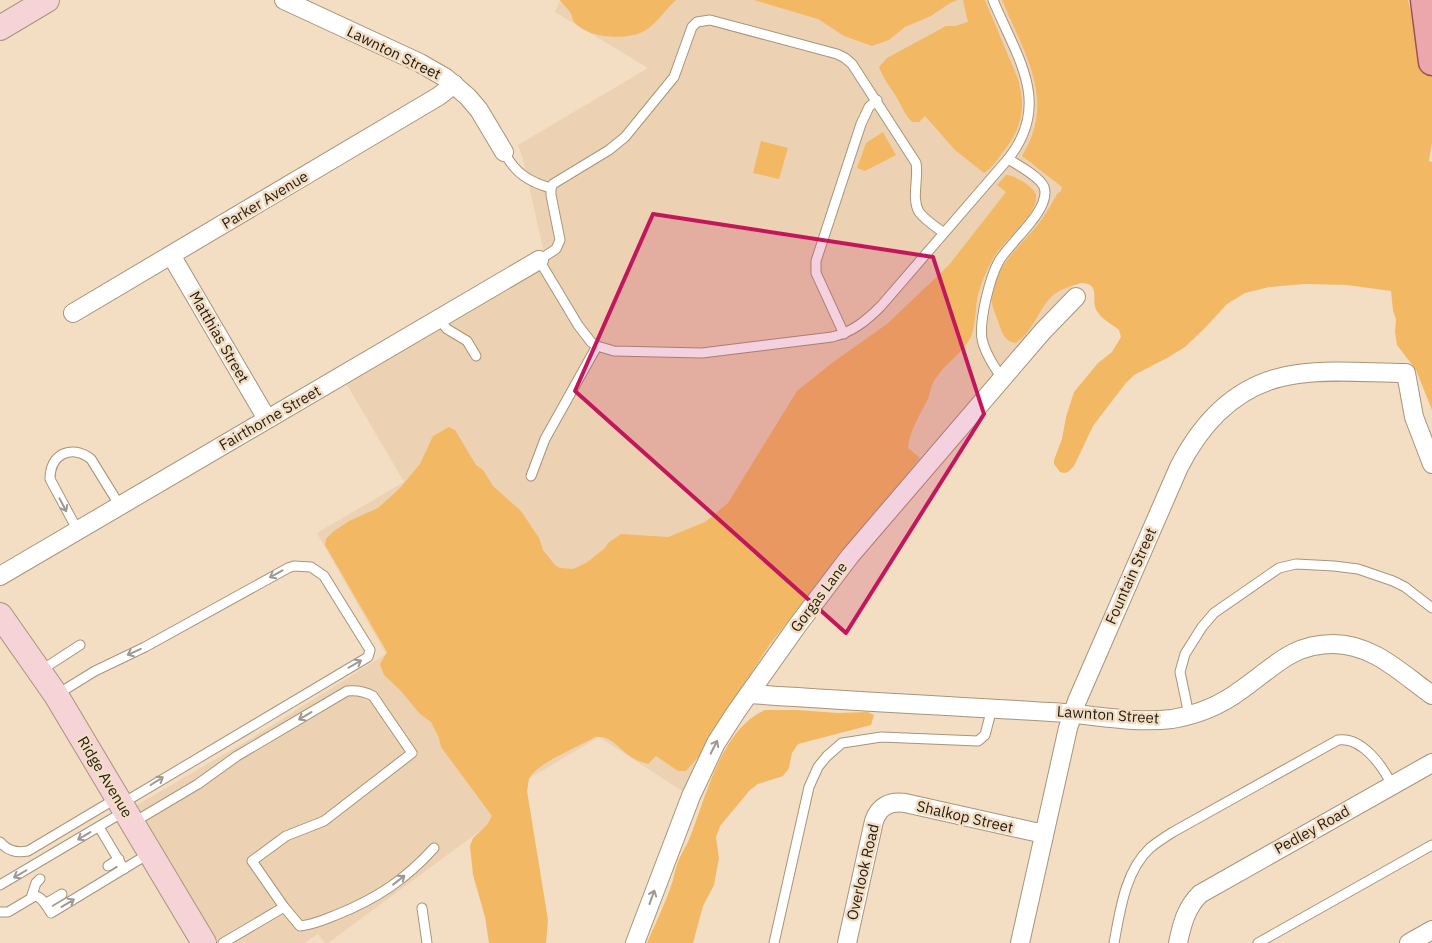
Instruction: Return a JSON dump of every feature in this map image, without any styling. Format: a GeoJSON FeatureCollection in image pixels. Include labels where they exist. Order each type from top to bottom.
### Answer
{"type":"FeatureCollection","features":[{"type":"Feature","properties":{"kind":"main road"},"geometry":{"type":"LineString","coordinates":[[0,28],[46,0]]}},
{"type":"Feature","properties":{"kind":"main road"},"geometry":{"type":"LineString","coordinates":[[1424,0],[1432,62]]}},
{"type":"Feature","properties":{"kind":"main road","name":"Ridge Avenue"},"geometry":{"type":"LineString","coordinates":[[4,627],[40,671],[56,696],[204,943]]}},
{"type":"Feature","properties":{"kind":"street","name":"Lawnton Street"},"geometry":{"type":"LineString","coordinates":[[284,0],[436,71],[454,84],[479,110],[504,152]]}},
{"type":"Feature","properties":{"kind":"street","name":"Parker Avenue"},"geometry":{"type":"LineString","coordinates":[[73,313],[440,96],[454,84]]}},
{"type":"Feature","properties":{"kind":"street","name":"Matthias Street"},"geometry":{"type":"LineString","coordinates":[[171,255],[267,419]]}},
{"type":"Feature","properties":{"kind":"street","name":"Fairthorne Street"},"geometry":{"type":"LineString","coordinates":[[0,576],[539,260]]}},
{"type":"Feature","properties":{"kind":"street","name":"Gorgas Lane"},"geometry":{"type":"LineString","coordinates":[[635,943],[691,796],[724,729],[828,584],[1043,331],[1076,297]]}},
{"type":"Feature","properties":{"kind":"street","name":"Fountain Street"},"geometry":{"type":"LineString","coordinates":[[1020,943],[1072,713],[1179,467],[1193,442],[1209,420],[1222,408],[1255,387],[1296,374],[1317,372],[1406,373],[1414,417],[1432,464]]}},
{"type":"Feature","properties":{"kind":"street","name":"Lawnton Street"},"geometry":{"type":"LineString","coordinates":[[750,694],[1072,713],[1153,720],[1189,715],[1232,697],[1282,658],[1293,652],[1304,648],[1344,644],[1369,651],[1380,657],[1432,695]]}},
{"type":"Feature","properties":{"kind":"street","name":"Pedley Road"},"geometry":{"type":"LineString","coordinates":[[1178,943],[1184,917],[1194,900],[1207,889],[1432,763]]}},
{"type":"Feature","properties":{"kind":"street","name":"Shalkop Street"},"geometry":{"type":"LineString","coordinates":[[885,806],[891,803],[905,804],[1044,834]]}},
{"type":"Feature","properties":{"kind":"street","name":"Overlook Road"},"geometry":{"type":"LineString","coordinates":[[847,943],[874,821],[880,810],[885,806]]}},
{"type":"Feature","properties":{"kind":"street"},"geometry":{"type":"LineString","coordinates":[[1409,943],[1432,930]]}},
{"type":"Feature","properties":{"kind":"lane"},"geometry":{"type":"LineString","coordinates":[[944,233],[918,210],[916,202],[916,163],[858,71],[845,58],[837,54],[710,20],[703,20],[696,22],[689,32],[674,78],[625,137],[609,150],[558,180],[551,188],[560,240],[556,249],[539,260],[578,325],[591,342],[597,346],[614,351],[702,353],[844,334],[868,318],[881,306],[1008,159],[1022,141],[1029,119],[1030,96],[1022,68],[993,0]]}},
{"type":"Feature","properties":{"kind":"lane"},"geometry":{"type":"LineString","coordinates":[[844,334],[816,273],[816,261],[861,124],[868,108],[877,100]]}},
{"type":"Feature","properties":{"kind":"lane"},"geometry":{"type":"LineString","coordinates":[[504,152],[511,165],[530,181],[551,188]]}},
{"type":"Feature","properties":{"kind":"lane"},"geometry":{"type":"LineString","coordinates":[[1003,379],[994,367],[982,339],[987,291],[1000,259],[1039,211],[1045,194],[1041,183],[1008,159]]}},
{"type":"Feature","properties":{"kind":"lane"},"geometry":{"type":"LineString","coordinates":[[439,319],[447,329],[467,341],[476,356]]}},
{"type":"Feature","properties":{"kind":"lane"},"geometry":{"type":"LineString","coordinates":[[531,476],[545,439],[597,346]]}},
{"type":"Feature","properties":{"kind":"lane"},"geometry":{"type":"LineString","coordinates":[[78,531],[50,479],[50,470],[53,462],[59,456],[67,452],[76,452],[84,454],[91,459],[120,506]]}},
{"type":"Feature","properties":{"kind":"lane"},"geometry":{"type":"LineString","coordinates":[[1189,715],[1180,672],[1185,654],[1202,627],[1214,613],[1279,568],[1296,564],[1358,569],[1405,587],[1432,608]]}},
{"type":"Feature","properties":{"kind":"lane"},"geometry":{"type":"LineString","coordinates":[[0,885],[99,827],[194,759],[368,656],[370,650],[324,576],[311,567],[294,566],[145,647],[96,671],[56,696]]}},
{"type":"Feature","properties":{"kind":"lane"},"geometry":{"type":"LineString","coordinates":[[40,671],[80,645]]}},
{"type":"Feature","properties":{"kind":"lane"},"geometry":{"type":"LineString","coordinates":[[0,842],[13,852],[28,851],[124,809],[198,784],[231,761],[347,691],[355,690],[373,696],[412,753],[324,821],[286,836],[252,861],[284,907],[300,926],[312,924],[359,906],[385,891],[412,870],[434,848]]}},
{"type":"Feature","properties":{"kind":"lane"},"geometry":{"type":"LineString","coordinates":[[774,943],[809,787],[818,767],[827,756],[842,744],[881,737],[978,741],[985,735],[992,708]]}},
{"type":"Feature","properties":{"kind":"lane"},"geometry":{"type":"LineString","coordinates":[[1114,943],[1125,893],[1134,869],[1149,849],[1186,824],[1338,740],[1350,741],[1369,754],[1377,761],[1392,786]]}},
{"type":"Feature","properties":{"kind":"lane"},"geometry":{"type":"LineString","coordinates":[[99,827],[124,869]]}},
{"type":"Feature","properties":{"kind":"lane"},"geometry":{"type":"LineString","coordinates":[[1258,943],[1432,844]]}},
{"type":"Feature","properties":{"kind":"lane"},"geometry":{"type":"LineString","coordinates":[[0,912],[8,912],[31,898],[39,897],[51,914],[151,853]]}},
{"type":"Feature","properties":{"kind":"lane"},"geometry":{"type":"LineString","coordinates":[[108,866],[118,859]]}},
{"type":"Feature","properties":{"kind":"lane"},"geometry":{"type":"LineString","coordinates":[[31,898],[36,883],[40,879]]}},
{"type":"Feature","properties":{"kind":"lane"},"geometry":{"type":"LineString","coordinates":[[45,904],[62,894]]}},
{"type":"Feature","properties":{"kind":"lane"},"geometry":{"type":"LineString","coordinates":[[223,943],[284,907]]}},
{"type":"Feature","properties":{"kind":"lane"},"geometry":{"type":"LineString","coordinates":[[422,908],[427,943]]}},
{"type":"Feature","properties":{"kind":"highlighted area"},"geometry":{"type":"Polygon","coordinates":[[[653,214],[933,257],[984,414],[846,633],[575,391],[653,214]]]}},
{"type":"Feature","properties":{"kind":"shaded area"},"geometry":{"type":"Polygon","coordinates":[[[560,0],[1398,0],[1068,283],[1073,287],[816,585],[746,685],[685,793],[599,737],[516,786],[519,802],[328,943],[325,943],[318,934],[304,943],[219,943],[137,805],[245,742],[386,654],[317,533],[404,482],[346,383],[547,266],[523,159],[518,145],[648,68],[555,12],[560,0]]]}},
{"type":"Feature","properties":{"kind":"shaded area"},"geometry":{"type":"Polygon","coordinates":[[[560,0],[676,0],[646,30],[639,34],[619,37],[598,35],[580,28],[560,0]]]}},
{"type":"Feature","properties":{"kind":"shaded area"},"geometry":{"type":"Polygon","coordinates":[[[754,0],[958,0],[931,16],[905,27],[889,40],[872,46],[844,36],[818,19],[754,0]]]}},
{"type":"Feature","properties":{"kind":"shaded area"},"geometry":{"type":"Polygon","coordinates":[[[963,0],[985,0],[1021,90],[1022,111],[1013,138],[997,161],[984,173],[955,150],[925,116],[919,122],[912,122],[905,114],[879,67],[887,58],[946,26],[955,26],[968,22],[963,0]]]}},
{"type":"Feature","properties":{"kind":"shaded area"},"geometry":{"type":"Polygon","coordinates":[[[1002,0],[1408,0],[1412,16],[1432,23],[1432,142],[1429,161],[1432,162],[1432,410],[1416,370],[1397,345],[1396,319],[1393,311],[1391,291],[1347,285],[1305,284],[1269,287],[1245,293],[1227,304],[1185,347],[1134,375],[1093,426],[1074,466],[1068,472],[1060,472],[1054,464],[1054,460],[1062,439],[1066,417],[1074,392],[1098,363],[1112,352],[1121,337],[1119,330],[1099,314],[1095,307],[1094,293],[1091,286],[1081,283],[1059,291],[1052,296],[1027,333],[1016,343],[1009,341],[1001,331],[992,302],[994,284],[1003,266],[1039,223],[1062,187],[1022,156],[1032,135],[1037,115],[1037,96],[1027,58],[1002,0]]]}},
{"type":"Feature","properties":{"kind":"shaded area"},"geometry":{"type":"Polygon","coordinates":[[[883,132],[896,155],[865,171],[857,168],[866,143],[883,132]]]}},
{"type":"Feature","properties":{"kind":"shaded area"},"geometry":{"type":"Polygon","coordinates":[[[761,141],[788,148],[779,179],[753,173],[761,141]]]}},
{"type":"Feature","properties":{"kind":"shaded area"},"geometry":{"type":"Polygon","coordinates":[[[1006,175],[1019,179],[1032,188],[1036,195],[1035,202],[1026,219],[994,257],[987,270],[978,295],[971,337],[933,383],[909,441],[908,448],[920,458],[769,645],[699,756],[686,771],[678,771],[656,756],[648,764],[638,761],[606,738],[595,737],[549,761],[533,773],[529,779],[527,791],[548,920],[546,943],[489,943],[485,917],[473,875],[470,846],[473,838],[487,825],[492,816],[441,747],[431,722],[420,714],[401,691],[384,675],[380,664],[387,652],[325,545],[326,539],[349,521],[378,508],[400,488],[420,464],[433,436],[449,427],[455,430],[476,465],[483,470],[493,486],[521,511],[539,538],[543,550],[555,565],[560,568],[573,569],[586,563],[621,534],[668,537],[705,522],[728,503],[797,391],[832,363],[887,324],[949,265],[1006,192],[997,185],[1006,175]]]}},
{"type":"Feature","properties":{"kind":"shaded area"},"geometry":{"type":"Polygon","coordinates":[[[765,710],[838,713],[868,712],[874,715],[871,725],[798,744],[792,753],[789,768],[783,776],[758,784],[750,790],[720,826],[716,837],[719,858],[714,885],[703,906],[693,943],[647,943],[667,896],[678,861],[690,837],[709,784],[726,748],[737,732],[750,719],[765,710]]]}}]}
